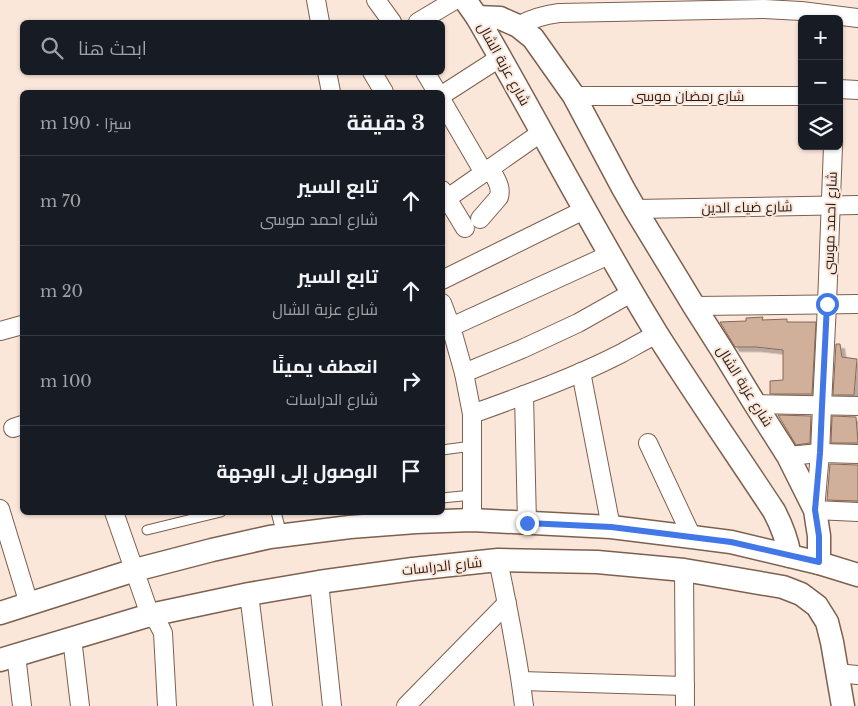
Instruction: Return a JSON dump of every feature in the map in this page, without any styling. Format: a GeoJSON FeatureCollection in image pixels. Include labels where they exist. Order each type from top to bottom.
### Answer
{"type":"FeatureCollection","features":[{"type":"Feature","properties":{"kind":"street"},"geometry":{"type":"LineString","coordinates":[[316,0],[320,20]]}},
{"type":"Feature","properties":{"kind":"street"},"geometry":{"type":"LineString","coordinates":[[376,0],[391,20]]}},
{"type":"Feature","properties":{"kind":"street"},"geometry":{"type":"LineString","coordinates":[[421,20],[455,0]]}},
{"type":"Feature","properties":{"kind":"street","name":"شارع عزبة الشال"},"geometry":{"type":"LineString","coordinates":[[473,5],[506,14],[534,38],[574,96],[635,209],[788,456],[815,510],[819,536],[819,562]]}},
{"type":"Feature","properties":{"kind":"street","name":"شارع عزبة الشال"},"geometry":{"type":"LineString","coordinates":[[473,5],[584,210],[657,334],[774,512],[784,533],[790,556]]}},
{"type":"Feature","properties":{"kind":"street"},"geometry":{"type":"LineString","coordinates":[[445,93],[501,57],[506,14],[531,19],[559,13],[764,9],[801,11],[825,15]]}},
{"type":"Feature","properties":{"kind":"street"},"geometry":{"type":"LineString","coordinates":[[843,17],[858,18]]}},
{"type":"Feature","properties":{"kind":"street"},"geometry":{"type":"LineString","coordinates":[[374,75],[383,90]]}},
{"type":"Feature","properties":{"kind":"street"},"geometry":{"type":"LineString","coordinates":[[426,75],[436,90]]}},
{"type":"Feature","properties":{"kind":"street"},"geometry":{"type":"LineString","coordinates":[[843,89],[858,90]]}},
{"type":"Feature","properties":{"kind":"street","name":"شارع رمضان موسى"},"geometry":{"type":"LineString","coordinates":[[574,96],[798,96]]}},
{"type":"Feature","properties":{"kind":"street"},"geometry":{"type":"LineString","coordinates":[[445,106],[487,171],[499,185],[500,193],[499,197],[472,224],[445,198]]}},
{"type":"Feature","properties":{"kind":"street"},"geometry":{"type":"LineString","coordinates":[[445,196],[487,171],[542,132]]}},
{"type":"Feature","properties":{"kind":"street","name":"شارع احمد موسى"},"geometry":{"type":"LineString","coordinates":[[815,510],[820,453],[833,150]]}},
{"type":"Feature","properties":{"kind":"street","name":"شارع ضياء الدين"},"geometry":{"type":"LineString","coordinates":[[635,209],[858,205]]}},
{"type":"Feature","properties":{"kind":"street"},"geometry":{"type":"LineString","coordinates":[[445,279],[584,210]]}},
{"type":"Feature","properties":{"kind":"street"},"geometry":{"type":"LineString","coordinates":[[451,327],[610,254]]}},
{"type":"Feature","properties":{"kind":"street"},"geometry":{"type":"LineString","coordinates":[[464,373],[578,323],[633,292]]}},
{"type":"Feature","properties":{"kind":"street"},"geometry":{"type":"LineString","coordinates":[[694,306],[858,304]]}},
{"type":"Feature","properties":{"kind":"street"},"geometry":{"type":"LineString","coordinates":[[445,311],[464,373],[472,414],[472,520]]}},
{"type":"Feature","properties":{"kind":"street"},"geometry":{"type":"LineString","coordinates":[[0,332],[20,326]]}},
{"type":"Feature","properties":{"kind":"street"},"geometry":{"type":"LineString","coordinates":[[472,414],[581,372],[657,334]]}},
{"type":"Feature","properties":{"kind":"street"},"geometry":{"type":"LineString","coordinates":[[581,372],[611,527]]}},
{"type":"Feature","properties":{"kind":"street"},"geometry":{"type":"LineString","coordinates":[[524,395],[527,523]]}},
{"type":"Feature","properties":{"kind":"street"},"geometry":{"type":"LineString","coordinates":[[755,404],[858,406]]}},
{"type":"Feature","properties":{"kind":"street"},"geometry":{"type":"LineString","coordinates":[[648,443],[692,537]]}},
{"type":"Feature","properties":{"kind":"street"},"geometry":{"type":"LineString","coordinates":[[788,456],[820,453],[858,454]]}},
{"type":"Feature","properties":{"kind":"street"},"geometry":{"type":"LineString","coordinates":[[0,509],[29,604]]}},
{"type":"Feature","properties":{"kind":"street"},"geometry":{"type":"LineString","coordinates":[[815,510],[858,512]]}},
{"type":"Feature","properties":{"kind":"street"},"geometry":{"type":"LineString","coordinates":[[115,515],[150,615],[158,623],[163,633],[167,706]]}},
{"type":"Feature","properties":{"kind":"street"},"geometry":{"type":"LineString","coordinates":[[0,612],[135,570],[270,537],[350,527],[416,522],[472,520],[611,527],[731,542],[819,562],[858,575]]}},
{"type":"Feature","properties":{"kind":"street"},"geometry":{"type":"LineString","coordinates":[[498,560],[524,706]]}},
{"type":"Feature","properties":{"kind":"street","name":"شارع الدراسات"},"geometry":{"type":"LineString","coordinates":[[8,657],[150,615],[249,594],[319,582],[413,568],[498,560],[597,562],[684,570],[783,587],[801,594],[817,606],[827,622],[832,642],[848,674],[843,706]]}},
{"type":"Feature","properties":{"kind":"street"},"geometry":{"type":"LineString","coordinates":[[684,570],[685,706]]}},
{"type":"Feature","properties":{"kind":"street"},"geometry":{"type":"LineString","coordinates":[[319,582],[332,706]]}},
{"type":"Feature","properties":{"kind":"street"},"geometry":{"type":"LineString","coordinates":[[249,594],[263,706]]}},
{"type":"Feature","properties":{"kind":"street"},"geometry":{"type":"LineString","coordinates":[[406,706],[507,603]]}},
{"type":"Feature","properties":{"kind":"street"},"geometry":{"type":"LineString","coordinates":[[72,638],[80,706]]}},
{"type":"Feature","properties":{"kind":"street"},"geometry":{"type":"LineString","coordinates":[[8,657],[22,706]]}},
{"type":"Feature","properties":{"kind":"street"},"geometry":{"type":"LineString","coordinates":[[521,681],[685,686]]}},
{"type":"Feature","properties":{"kind":"lane"},"geometry":{"type":"LineString","coordinates":[[445,450],[472,446]]}},
{"type":"Feature","properties":{"kind":"lane"},"geometry":{"type":"LineString","coordinates":[[445,498],[472,495]]}},
{"type":"Feature","properties":{"kind":"lane"},"geometry":{"type":"LineString","coordinates":[[147,530],[209,515]]}},
{"type":"Feature","properties":{"kind":"lane"},"geometry":{"type":"LineString","coordinates":[[277,515],[282,535]]}},
{"type":"Feature","properties":{"kind":"building"},"geometry":{"type":"Polygon","coordinates":[[[763,317],[762,320],[787,319],[787,322],[816,322],[812,394],[770,394],[770,381],[783,380],[783,350],[735,347],[720,322],[746,321],[746,318],[763,317]]]}},
{"type":"Feature","properties":{"kind":"building"},"geometry":{"type":"Polygon","coordinates":[[[836,344],[840,344],[842,357],[857,359],[854,395],[833,395],[836,344]]]}},
{"type":"Feature","properties":{"kind":"building"},"geometry":{"type":"Polygon","coordinates":[[[778,415],[811,416],[810,443],[796,445],[778,415]]]}},
{"type":"Feature","properties":{"kind":"building"},"geometry":{"type":"Polygon","coordinates":[[[832,416],[856,417],[858,443],[831,443],[832,416]]]}},
{"type":"Feature","properties":{"kind":"building"},"geometry":{"type":"Polygon","coordinates":[[[830,464],[858,465],[858,501],[827,500],[830,464]]]}},
{"type":"Feature","properties":{"kind":"route"},"geometry":{"type":"LineString","coordinates":[[527,523],[611,527],[731,542],[819,562],[819,536],[815,510],[820,453],[827,304]]}}]}
